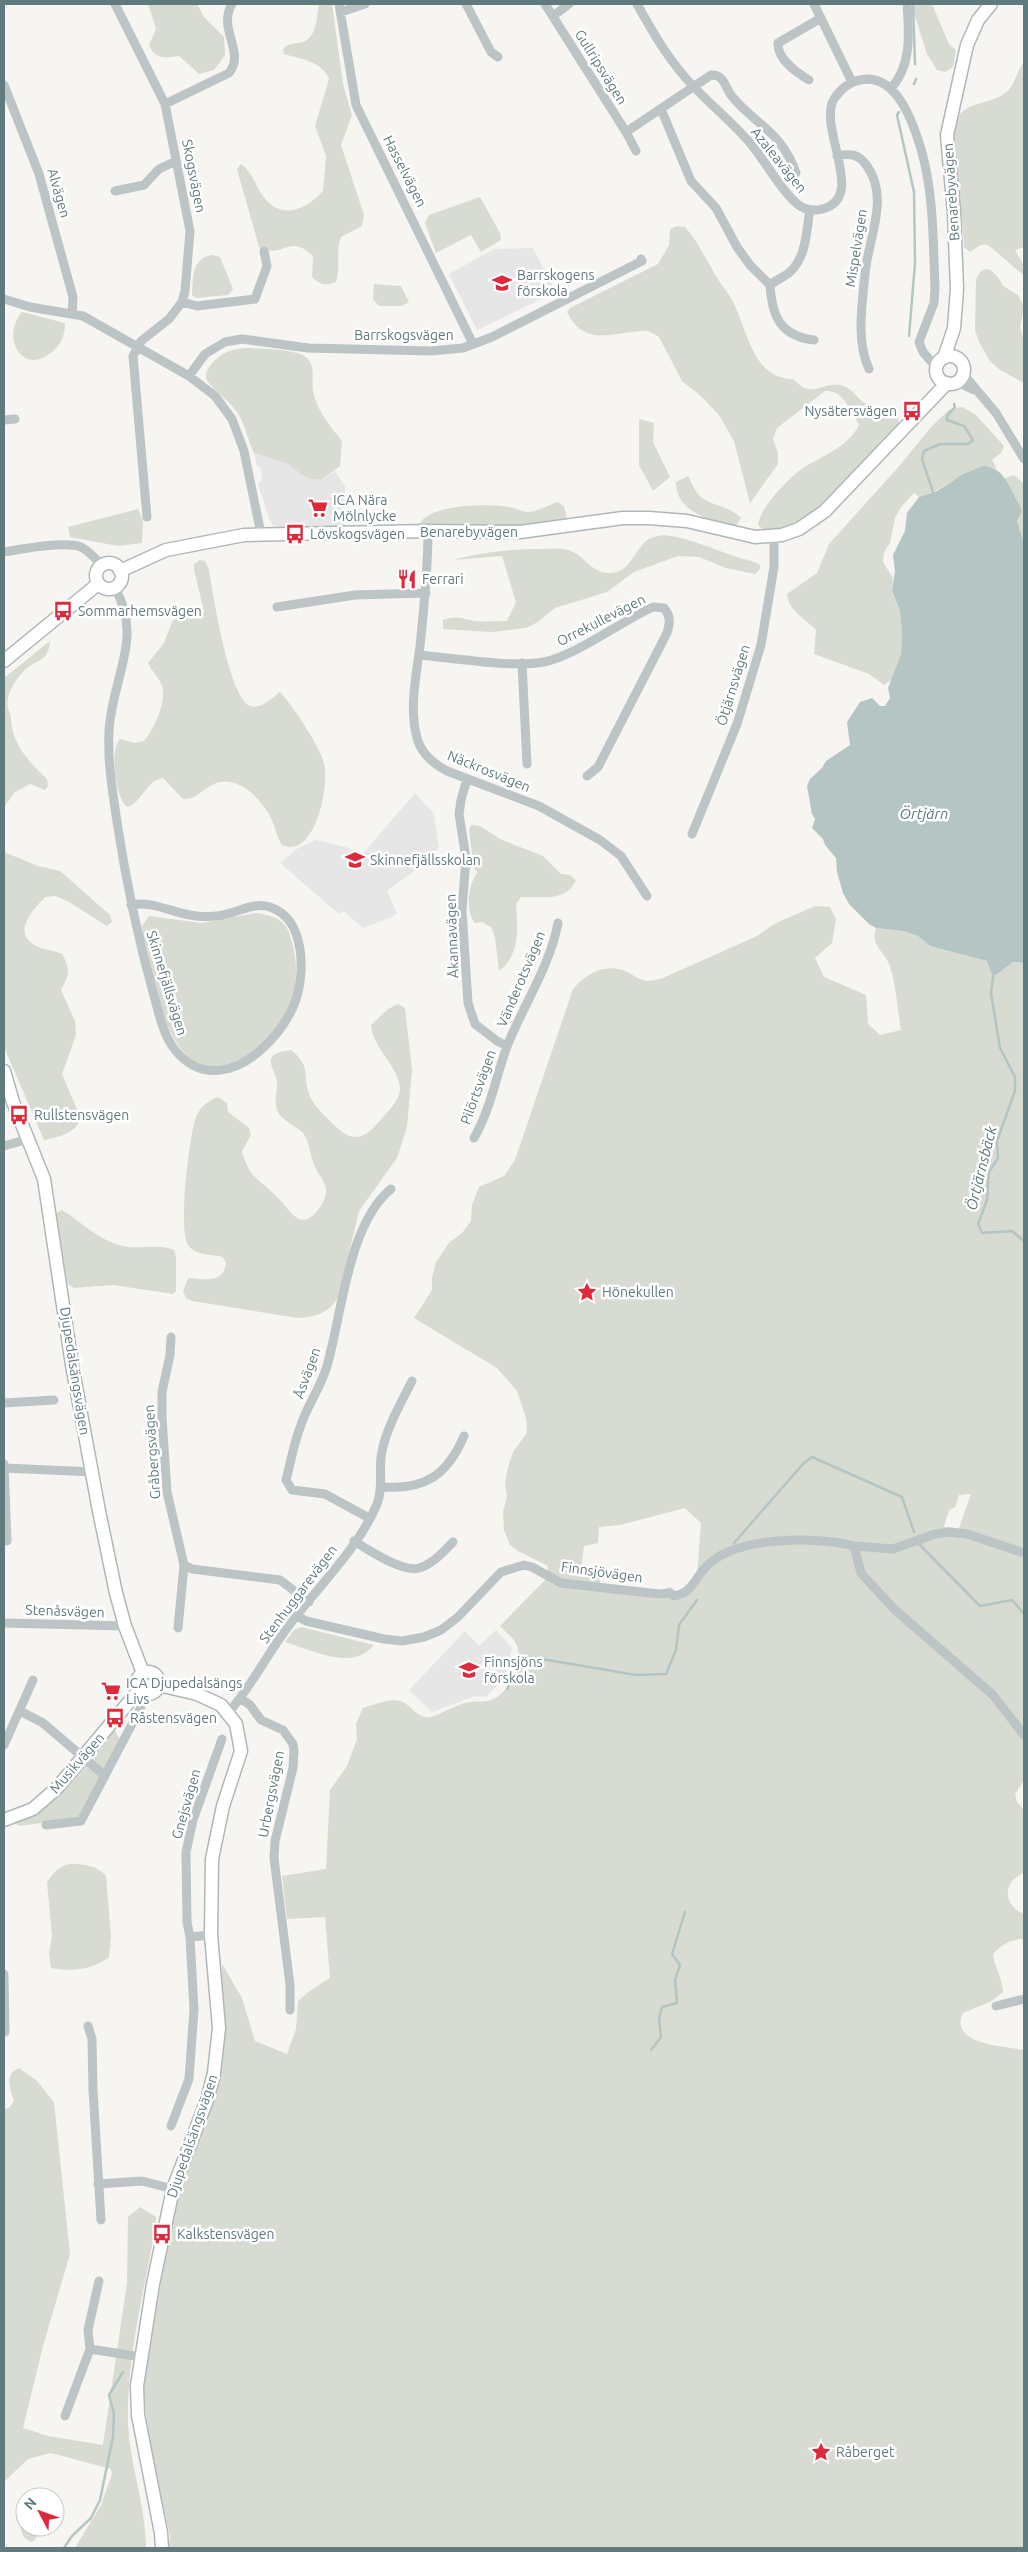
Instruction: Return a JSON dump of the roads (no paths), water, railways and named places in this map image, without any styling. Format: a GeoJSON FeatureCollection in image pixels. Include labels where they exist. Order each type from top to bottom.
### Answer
{"type":"FeatureCollection","features":[{"type":"Feature","properties":{"kind":"street","name":"Skogsvägen"},"geometry":{"type":"LineString","coordinates":[[115,4],[165,104],[190,231],[185,291],[182,302]]}},
{"type":"Feature","properties":{"kind":"street"},"geometry":{"type":"LineString","coordinates":[[165,104],[229,73],[232,69],[235,56],[226,18],[232,4]]}},
{"type":"Feature","properties":{"kind":"street"},"geometry":{"type":"LineString","coordinates":[[340,8],[365,4]]}},
{"type":"Feature","properties":{"kind":"street"},"geometry":{"type":"LineString","coordinates":[[466,4],[492,52],[498,57]]}},
{"type":"Feature","properties":{"kind":"street","name":"Gullripsvägen"},"geometry":{"type":"LineString","coordinates":[[545,4],[636,151]]}},
{"type":"Feature","properties":{"kind":"street"},"geometry":{"type":"LineString","coordinates":[[553,16],[570,4]]}},
{"type":"Feature","properties":{"kind":"street","name":"Azaleavägen"},"geometry":{"type":"LineString","coordinates":[[637,4],[657,38],[693,87],[750,142],[796,203],[810,210],[826,208],[839,195],[843,180],[831,126],[830,109],[837,94],[852,82]]}},
{"type":"Feature","properties":{"kind":"street"},"geometry":{"type":"LineString","coordinates":[[814,4],[852,82],[873,78],[891,88],[904,108],[917,137],[927,180],[935,288],[934,303],[919,342],[921,349],[947,372],[974,390],[996,413],[1024,459]]}},
{"type":"Feature","properties":{"kind":"street"},"geometry":{"type":"LineString","coordinates":[[891,88],[900,78],[906,61],[909,32],[907,4]]}},
{"type":"Feature","properties":{"kind":"street","name":"Benarebyvägen"},"geometry":{"type":"LineString","coordinates":[[947,372],[954,328],[957,289],[954,212],[947,135],[967,45],[978,20],[991,4]]}},
{"type":"Feature","properties":{"kind":"street","name":"Hasselvägen"},"geometry":{"type":"LineString","coordinates":[[340,8],[356,105],[473,344]]}},
{"type":"Feature","properties":{"kind":"street"},"geometry":{"type":"LineString","coordinates":[[809,80],[787,63],[777,47],[778,43],[821,18]]}},
{"type":"Feature","properties":{"kind":"street"},"geometry":{"type":"LineString","coordinates":[[626,132],[711,75],[718,76],[744,111],[778,140],[790,157],[796,173]]}},
{"type":"Feature","properties":{"kind":"street","name":"Alvägen"},"geometry":{"type":"LineString","coordinates":[[4,85],[39,174],[73,297],[72,314]]}},
{"type":"Feature","properties":{"kind":"street"},"geometry":{"type":"LineString","coordinates":[[661,109],[690,181],[716,208],[737,247],[750,265],[770,285],[772,306],[783,328],[795,336],[814,340]]}},
{"type":"Feature","properties":{"kind":"street","name":"Mispelvägen"},"geometry":{"type":"LineString","coordinates":[[837,156],[851,154],[859,156],[872,173],[876,186],[876,222],[865,271],[862,298],[862,355],[869,369]]}},
{"type":"Feature","properties":{"kind":"street"},"geometry":{"type":"LineString","coordinates":[[115,191],[144,185],[159,169],[176,161]]}},
{"type":"Feature","properties":{"kind":"street"},"geometry":{"type":"LineString","coordinates":[[770,285],[790,271],[800,260],[805,246],[810,210]]}},
{"type":"Feature","properties":{"kind":"street"},"geometry":{"type":"LineString","coordinates":[[147,517],[132,360],[138,346],[144,338],[169,319],[182,302],[197,306],[255,299],[266,266],[264,251]]}},
{"type":"Feature","properties":{"kind":"street","name":"Barrskogsvägen"},"geometry":{"type":"LineString","coordinates":[[189,376],[206,354],[225,342],[242,338],[308,348],[454,350],[492,337],[642,261],[641,259]]}},
{"type":"Feature","properties":{"kind":"street"},"geometry":{"type":"LineString","coordinates":[[4,299],[30,307],[83,316],[189,376],[215,396],[232,419],[244,451],[262,534]]}},
{"type":"Feature","properties":{"kind":"street","name":"Benarebyvägen"},"geometry":{"type":"LineString","coordinates":[[120,571],[149,556],[176,547],[218,538],[262,534],[428,531],[534,532],[637,518],[673,519],[701,524],[744,542],[775,541],[803,534],[813,526],[901,431],[912,411],[947,372],[964,366],[958,359],[954,328]]}},
{"type":"Feature","properties":{"kind":"street"},"geometry":{"type":"LineString","coordinates":[[4,420],[15,419]]}},
{"type":"Feature","properties":{"kind":"street","name":"Näckrosvägen"},"geometry":{"type":"LineString","coordinates":[[428,531],[426,593],[413,707],[417,740],[434,764],[467,779],[538,806],[600,840],[621,856],[647,896]]}},
{"type":"Feature","properties":{"kind":"street","name":"Ötjärnsvägen"},"geometry":{"type":"LineString","coordinates":[[692,834],[737,724],[760,645],[774,567],[775,541]]}},
{"type":"Feature","properties":{"kind":"street"},"geometry":{"type":"LineString","coordinates":[[4,552],[66,545],[78,546],[84,548],[102,566]]}},
{"type":"Feature","properties":{"kind":"street"},"geometry":{"type":"LineString","coordinates":[[111,563],[120,571],[122,578],[115,588],[106,589],[98,584],[96,574],[102,566],[111,563]]}},
{"type":"Feature","properties":{"kind":"street"},"geometry":{"type":"LineString","coordinates":[[4,660],[98,584]]}},
{"type":"Feature","properties":{"kind":"street","name":"Skinnefjällsvägen"},"geometry":{"type":"LineString","coordinates":[[115,588],[125,609],[128,637],[109,722],[109,756],[131,905],[162,1022],[173,1047],[181,1056],[204,1069],[221,1072],[237,1066],[264,1047],[287,1019],[294,1005],[301,978],[296,932],[286,917],[280,912],[263,906],[206,917],[182,914],[149,904],[131,905]]}},
{"type":"Feature","properties":{"kind":"street"},"geometry":{"type":"LineString","coordinates":[[277,607],[355,594],[426,593]]}},
{"type":"Feature","properties":{"kind":"street","name":"Orrekullevägen"},"geometry":{"type":"LineString","coordinates":[[419,655],[522,663],[543,662],[556,658],[653,607],[659,606],[668,613],[670,624],[667,632],[598,767],[588,776]]}},
{"type":"Feature","properties":{"kind":"street"},"geometry":{"type":"LineString","coordinates":[[522,663],[527,764]]}},
{"type":"Feature","properties":{"kind":"street","name":"Åkannavägen"},"geometry":{"type":"LineString","coordinates":[[467,779],[460,800],[459,814],[466,858],[462,910],[468,1003],[475,1024],[497,1041],[507,1046]]}},
{"type":"Feature","properties":{"kind":"street","name":"Vänderotsvägen"},"geometry":{"type":"LineString","coordinates":[[507,1046],[554,945],[558,924]]}},
{"type":"Feature","properties":{"kind":"street","name":"Pilörtsvägen"},"geometry":{"type":"LineString","coordinates":[[474,1138],[482,1125],[507,1046]]}},
{"type":"Feature","properties":{"kind":"street","name":"Djupedalsängsvägen"},"geometry":{"type":"LineString","coordinates":[[4,1072],[44,1179],[72,1365],[116,1593],[125,1626],[143,1673]]}},
{"type":"Feature","properties":{"kind":"street"},"geometry":{"type":"LineString","coordinates":[[4,1146],[28,1139]]}},
{"type":"Feature","properties":{"kind":"street","name":"Åsvägen"},"geometry":{"type":"LineString","coordinates":[[369,1518],[325,1494],[292,1490],[286,1480],[302,1422],[316,1396],[327,1365],[356,1248],[374,1211],[391,1189]]}},
{"type":"Feature","properties":{"kind":"street","name":"Gråbergsvägen"},"geometry":{"type":"LineString","coordinates":[[171,1337],[170,1355],[162,1392],[164,1464],[170,1509],[184,1565],[178,1628]]}},
{"type":"Feature","properties":{"kind":"street","name":"Stenhuggarevägen"},"geometry":{"type":"LineString","coordinates":[[229,1712],[297,1616],[327,1580],[377,1505],[382,1487],[381,1460],[385,1440],[412,1381]]}},
{"type":"Feature","properties":{"kind":"street"},"geometry":{"type":"LineString","coordinates":[[4,1402],[54,1400]]}},
{"type":"Feature","properties":{"kind":"street"},"geometry":{"type":"LineString","coordinates":[[382,1487],[412,1487],[432,1478],[449,1464],[464,1436]]}},
{"type":"Feature","properties":{"kind":"street"},"geometry":{"type":"LineString","coordinates":[[6,1541],[4,1465],[92,1472]]}},
{"type":"Feature","properties":{"kind":"street","name":"Finnsjövägen"},"geometry":{"type":"LineString","coordinates":[[297,1616],[306,1621],[384,1639],[413,1639],[432,1634],[448,1625],[493,1577],[512,1567],[529,1565],[561,1582],[659,1594],[669,1593],[674,1596],[687,1591],[707,1566],[732,1549],[785,1541],[827,1541],[854,1546],[893,1549],[935,1534],[949,1532],[967,1534],[1024,1552]]}},
{"type":"Feature","properties":{"kind":"street","name":"Stenhuggarevägen"},"geometry":{"type":"LineString","coordinates":[[354,1541],[398,1564],[417,1569],[429,1564],[453,1542]]}},
{"type":"Feature","properties":{"kind":"street"},"geometry":{"type":"LineString","coordinates":[[854,1546],[861,1573],[894,1609],[980,1682],[1024,1735]]}},
{"type":"Feature","properties":{"kind":"street"},"geometry":{"type":"LineString","coordinates":[[184,1565],[192,1569],[280,1580],[309,1602]]}},
{"type":"Feature","properties":{"kind":"street","name":"Stenåsvägen"},"geometry":{"type":"LineString","coordinates":[[4,1623],[125,1626]]}},
{"type":"Feature","properties":{"kind":"street"},"geometry":{"type":"LineString","coordinates":[[139,1690],[144,1694],[150,1694],[156,1691],[159,1685],[158,1678],[153,1673],[143,1673]]}},
{"type":"Feature","properties":{"kind":"street","name":"Musikvägen"},"geometry":{"type":"LineString","coordinates":[[4,1820],[21,1815],[38,1806],[57,1788],[139,1690],[137,1679],[143,1673]]}},
{"type":"Feature","properties":{"kind":"street"},"geometry":{"type":"LineString","coordinates":[[4,1745],[7,1730],[20,1711],[33,1680]]}},
{"type":"Feature","properties":{"kind":"street"},"geometry":{"type":"LineString","coordinates":[[159,1685],[197,1694],[221,1705],[229,1712]]}},
{"type":"Feature","properties":{"kind":"street","name":"Urbergsvägen"},"geometry":{"type":"LineString","coordinates":[[240,1698],[261,1720],[283,1730],[289,1737],[294,1751],[274,1850],[274,1869],[290,1985],[290,2010]]}},
{"type":"Feature","properties":{"kind":"street"},"geometry":{"type":"LineString","coordinates":[[46,1825],[81,1821],[141,1707]]}},
{"type":"Feature","properties":{"kind":"street"},"geometry":{"type":"LineString","coordinates":[[20,1711],[42,1723],[106,1776]]}},
{"type":"Feature","properties":{"kind":"street","name":"Djupedalsängsvägen"},"geometry":{"type":"LineString","coordinates":[[162,2548],[161,2533],[138,2415],[137,2386],[162,2234],[173,2189],[207,2100],[218,2050],[219,2028],[211,1935],[212,1859],[223,1806],[241,1751],[239,1732],[229,1712]]}},
{"type":"Feature","properties":{"kind":"street","name":"Gnejsvägen"},"geometry":{"type":"LineString","coordinates":[[171,2126],[188,2079],[194,2010],[190,1937],[187,1922],[186,1852],[193,1820],[222,1739]]}},
{"type":"Feature","properties":{"kind":"street"},"geometry":{"type":"LineString","coordinates":[[190,1937],[211,1935]]}},
{"type":"Feature","properties":{"kind":"street"},"geometry":{"type":"LineString","coordinates":[[4,1974],[5,2032]]}},
{"type":"Feature","properties":{"kind":"street"},"geometry":{"type":"LineString","coordinates":[[996,2006],[1024,1999]]}},
{"type":"Feature","properties":{"kind":"street"},"geometry":{"type":"LineString","coordinates":[[88,2026],[92,2038],[101,2220]]}},
{"type":"Feature","properties":{"kind":"street"},"geometry":{"type":"LineString","coordinates":[[98,2184],[142,2181],[173,2189]]}},
{"type":"Feature","properties":{"kind":"street"},"geometry":{"type":"LineString","coordinates":[[65,2416],[90,2349],[88,2330],[99,2281]]}},
{"type":"Feature","properties":{"kind":"street"},"geometry":{"type":"LineString","coordinates":[[90,2349],[141,2357]]}},
{"type":"Feature","properties":{"kind":"water","name":"Örtjärn"},"geometry":{"type":"Polygon","coordinates":[[[983,466],[997,470],[1010,486],[1022,511],[1017,521],[1024,543],[1024,963],[1013,962],[993,977],[987,961],[930,946],[918,936],[903,931],[876,928],[869,924],[849,904],[843,893],[837,872],[836,858],[825,845],[823,839],[812,828],[815,819],[812,814],[807,786],[810,779],[822,768],[826,761],[850,745],[847,722],[860,702],[872,698],[880,706],[885,706],[890,698],[888,688],[901,654],[902,634],[900,611],[892,591],[895,571],[893,555],[905,531],[907,513],[919,497],[937,491],[963,474],[983,466]]]}},
{"type":"Feature","properties":{"kind":"waterway"},"geometry":{"type":"LineString","coordinates":[[913,4],[915,64]]}},
{"type":"Feature","properties":{"kind":"waterway"},"geometry":{"type":"LineString","coordinates":[[914,84],[916,79]]}},
{"type":"Feature","properties":{"kind":"waterway"},"geometry":{"type":"LineString","coordinates":[[899,112],[897,115],[914,192],[915,263],[909,336]]}},
{"type":"Feature","properties":{"kind":"waterway"},"geometry":{"type":"LineString","coordinates":[[933,492],[922,459],[924,451],[940,444],[968,444],[973,440],[964,426],[947,420],[947,416],[955,407],[954,404]]}},
{"type":"Feature","properties":{"kind":"waterway","name":"Örtjärnsbäck"},"geometry":{"type":"LineString","coordinates":[[993,977],[991,993],[1000,1048],[1015,1077],[1015,1091],[997,1141],[998,1158],[989,1172],[987,1200],[978,1224],[982,1233],[1012,1231],[1024,1241]]}},
{"type":"Feature","properties":{"kind":"waterway"},"geometry":{"type":"LineString","coordinates":[[734,1543],[803,1464],[812,1457],[902,1497],[914,1532]]}},
{"type":"Feature","properties":{"kind":"waterway"},"geometry":{"type":"LineString","coordinates":[[919,1544],[980,1606],[1012,1600],[1024,1614]]}},
{"type":"Feature","properties":{"kind":"waterway"},"geometry":{"type":"LineString","coordinates":[[507,1689],[524,1656],[636,1675],[666,1674],[676,1650],[679,1625],[697,1600]]}},
{"type":"Feature","properties":{"kind":"waterway"},"geometry":{"type":"LineString","coordinates":[[651,2050],[661,2037],[659,2019],[662,2007],[677,2003],[675,1980],[680,1965],[672,1954],[685,1912]]}},
{"type":"Feature","properties":{"kind":"waterway"},"geometry":{"type":"LineString","coordinates":[[64,2548],[72,2536],[91,2518],[100,2500],[113,2437],[114,2414],[109,2395],[123,2372]]}},
{"type":"Feature","properties":{"kind":"place","name":"Barrskogens förskola"},"geometry":{"type":"Point","coordinates":[502,283]}},
{"type":"Feature","properties":{"kind":"place","name":"Nysätersvägen"},"geometry":{"type":"Point","coordinates":[912,411]}},
{"type":"Feature","properties":{"kind":"place","name":"ICA Nära Mölnlycke"},"geometry":{"type":"Point","coordinates":[318,508]}},
{"type":"Feature","properties":{"kind":"place","name":"Lövskogsvägen"},"geometry":{"type":"Point","coordinates":[295,534]}},
{"type":"Feature","properties":{"kind":"place","name":"Ferrari"},"geometry":{"type":"Point","coordinates":[407,579]}},
{"type":"Feature","properties":{"kind":"place","name":"Sommarhemsvägen"},"geometry":{"type":"Point","coordinates":[63,611]}},
{"type":"Feature","properties":{"kind":"place","name":"Skinnefjällsskolan"},"geometry":{"type":"Point","coordinates":[355,860]}},
{"type":"Feature","properties":{"kind":"place","name":"Rullstensvägen"},"geometry":{"type":"Point","coordinates":[19,1115]}},
{"type":"Feature","properties":{"kind":"place","name":"Hönekullen"},"geometry":{"type":"Point","coordinates":[587,1292]}},
{"type":"Feature","properties":{"kind":"place","name":"Finnsjöns förskola"},"geometry":{"type":"Point","coordinates":[469,1670]}},
{"type":"Feature","properties":{"kind":"place","name":"ICA Djupedalsängs Livs"},"geometry":{"type":"Point","coordinates":[111,1691]}},
{"type":"Feature","properties":{"kind":"place","name":"Råstensvägen"},"geometry":{"type":"Point","coordinates":[115,1718]}},
{"type":"Feature","properties":{"kind":"place","name":"Kalkstensvägen"},"geometry":{"type":"Point","coordinates":[162,2234]}},
{"type":"Feature","properties":{"kind":"place","name":"Råberget"},"geometry":{"type":"Point","coordinates":[821,2452]}}]}
